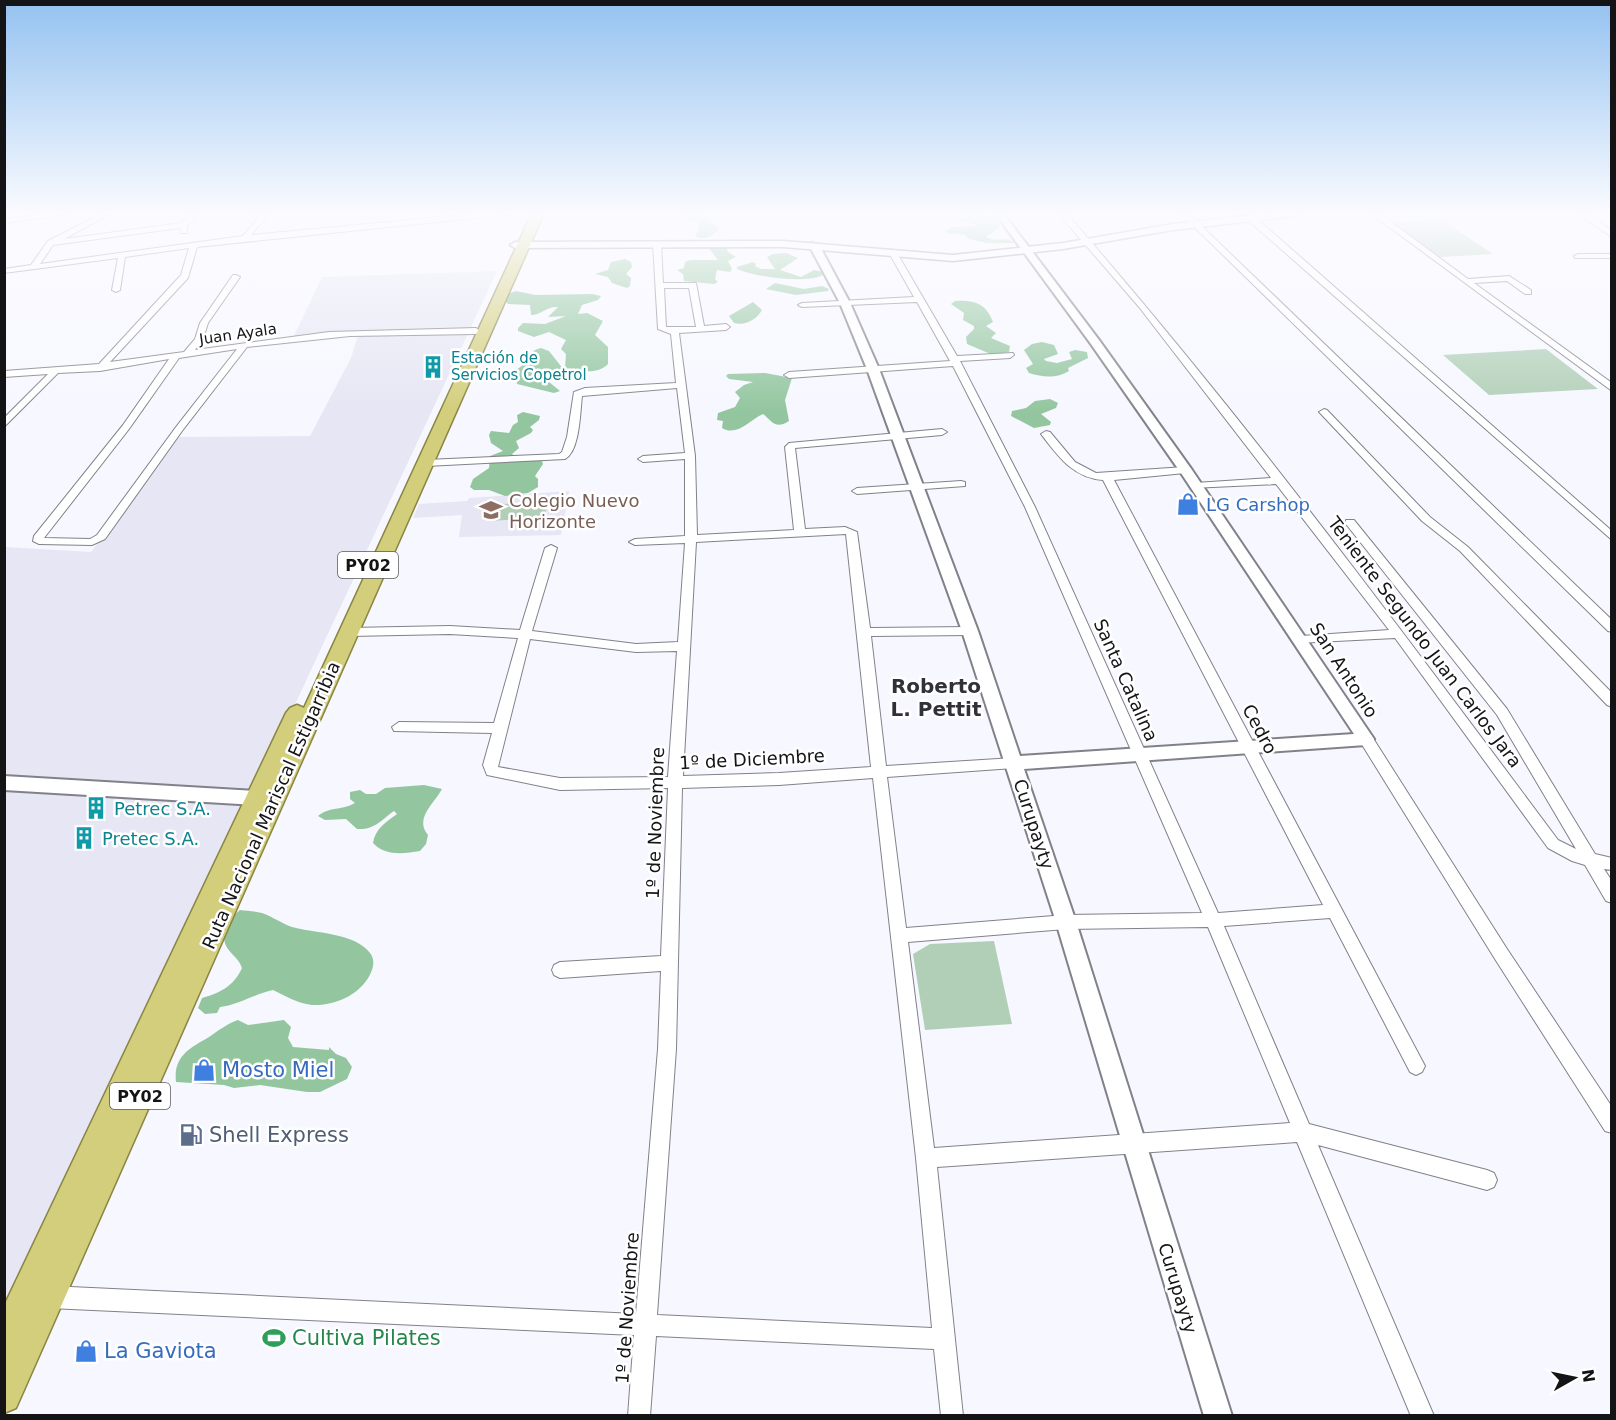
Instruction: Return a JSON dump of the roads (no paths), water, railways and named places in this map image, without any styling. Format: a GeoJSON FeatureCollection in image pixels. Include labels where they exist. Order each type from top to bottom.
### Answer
{"type":"FeatureCollection","features":[{"type":"Feature","properties":{"kind":"highway","name":"Ruta Nacional Mariscal Estigarribia"},"geometry":{"type":"LineString","coordinates":[[4,1396],[266,796],[476,331],[502,279]]}},
{"type":"Feature","properties":{"kind":"highway","name":"Ruta Nacional Mariscal Estigarribia"},"geometry":{"type":"LineString","coordinates":[[4,1344],[266,796],[350,632],[426,463],[504,279]]}},
{"type":"Feature","properties":{"kind":"street"},"geometry":{"type":"LineString","coordinates":[[116,290],[118,279]]}},
{"type":"Feature","properties":{"kind":"street"},"geometry":{"type":"LineString","coordinates":[[100,368],[182,279]]}},
{"type":"Feature","properties":{"kind":"street"},"geometry":{"type":"LineString","coordinates":[[234,279],[204,323],[198,339],[180,356],[38,538],[39,541],[92,542],[101,537],[179,429],[244,346]]}},
{"type":"Feature","properties":{"kind":"street","name":"1º de Noviembre"},"geometry":{"type":"LineString","coordinates":[[639,1416],[667,1049],[675,782],[691,538],[690,456],[682,385],[675,332],[662,329],[659,279]]}},
{"type":"Feature","properties":{"kind":"street","name":"Curupayty"},"geometry":{"type":"LineString","coordinates":[[832,279],[845,303],[873,369],[970,631],[1066,922],[1218,1416]]}},
{"type":"Feature","properties":{"kind":"street","name":"Santa Catalina"},"geometry":{"type":"LineString","coordinates":[[908,279],[955,361],[1030,507],[1213,920],[1423,1415]]}},
{"type":"Feature","properties":{"kind":"street","name":"San Antonio"},"geometry":{"type":"LineString","coordinates":[[1048,279],[1185,470],[1301,640],[1611,1124]]}},
{"type":"Feature","properties":{"kind":"street","name":"Teniente Segundo Juan Carlos Jara"},"geometry":{"type":"LineString","coordinates":[[1120,279],[1398,634],[1553,844],[1567,853],[1592,862]]}},
{"type":"Feature","properties":{"kind":"street"},"geometry":{"type":"LineString","coordinates":[[1253,279],[1611,628]]}},
{"type":"Feature","properties":{"kind":"street"},"geometry":{"type":"LineString","coordinates":[[1320,279],[1611,537]]}},
{"type":"Feature","properties":{"kind":"street"},"geometry":{"type":"LineString","coordinates":[[1467,281],[1491,279]]}},
{"type":"Feature","properties":{"kind":"street"},"geometry":{"type":"LineString","coordinates":[[1511,279],[1528,292]]}},
{"type":"Feature","properties":{"kind":"street"},"geometry":{"type":"LineString","coordinates":[[1467,281],[1611,388]]}},
{"type":"Feature","properties":{"kind":"street"},"geometry":{"type":"LineString","coordinates":[[659,286],[693,285],[699,328]]}},
{"type":"Feature","properties":{"kind":"street"},"geometry":{"type":"LineString","coordinates":[[802,305],[919,299]]}},
{"type":"Feature","properties":{"kind":"street"},"geometry":{"type":"LineString","coordinates":[[673,331],[726,327]]}},
{"type":"Feature","properties":{"kind":"street","name":"Juan Ayala"},"geometry":{"type":"LineString","coordinates":[[4,374],[54,373],[100,368],[307,337],[377,332],[476,331]]}},
{"type":"Feature","properties":{"kind":"street"},"geometry":{"type":"LineString","coordinates":[[789,375],[1010,355]]}},
{"type":"Feature","properties":{"kind":"street"},"geometry":{"type":"LineString","coordinates":[[4,424],[54,373]]}},
{"type":"Feature","properties":{"kind":"street"},"geometry":{"type":"LineString","coordinates":[[426,463],[561,457],[567,454],[572,437],[577,394],[585,391],[682,385]]}},
{"type":"Feature","properties":{"kind":"street"},"geometry":{"type":"LineString","coordinates":[[1324,412],[1426,519],[1464,549],[1611,702]]}},
{"type":"Feature","properties":{"kind":"street"},"geometry":{"type":"LineString","coordinates":[[800,532],[790,447],[797,444],[942,432]]}},
{"type":"Feature","properties":{"kind":"street"},"geometry":{"type":"LineString","coordinates":[[1046,434],[1079,471],[1090,476],[1107,477],[1185,470]]}},
{"type":"Feature","properties":{"kind":"street"},"geometry":{"type":"LineString","coordinates":[[643,459],[690,456]]}},
{"type":"Feature","properties":{"kind":"street","name":"Cedro"},"geometry":{"type":"LineString","coordinates":[[1107,477],[1416,1066]]}},
{"type":"Feature","properties":{"kind":"street"},"geometry":{"type":"LineString","coordinates":[[1195,486],[1278,481]]}},
{"type":"Feature","properties":{"kind":"street"},"geometry":{"type":"LineString","coordinates":[[857,491],[961,483]]}},
{"type":"Feature","properties":{"kind":"street"},"geometry":{"type":"LineString","coordinates":[[1350,522],[1502,712],[1611,896]]}},
{"type":"Feature","properties":{"kind":"street"},"geometry":{"type":"LineString","coordinates":[[635,542],[800,532],[845,530],[850,532],[864,632],[926,1158],[952,1416]]}},
{"type":"Feature","properties":{"kind":"street"},"geometry":{"type":"LineString","coordinates":[[399,727],[500,728],[551,548]]}},
{"type":"Feature","properties":{"kind":"street"},"geometry":{"type":"LineString","coordinates":[[350,632],[450,630],[525,634],[636,648],[684,646]]}},
{"type":"Feature","properties":{"kind":"street"},"geometry":{"type":"LineString","coordinates":[[864,632],[970,631]]}},
{"type":"Feature","properties":{"kind":"street"},"geometry":{"type":"LineString","coordinates":[[1301,640],[1398,634]]}},
{"type":"Feature","properties":{"kind":"street","name":"1º de Diciembre"},"geometry":{"type":"LineString","coordinates":[[500,728],[490,765],[492,771],[560,784],[779,779],[1014,763]]}},
{"type":"Feature","properties":{"kind":"street"},"geometry":{"type":"LineString","coordinates":[[1014,763],[1250,749],[1366,739]]}},
{"type":"Feature","properties":{"kind":"street"},"geometry":{"type":"LineString","coordinates":[[4,783],[266,796]]}},
{"type":"Feature","properties":{"kind":"street"},"geometry":{"type":"LineString","coordinates":[[1592,862],[1611,864]]}},
{"type":"Feature","properties":{"kind":"street"},"geometry":{"type":"LineString","coordinates":[[900,936],[1066,922],[1213,920],[1335,911]]}},
{"type":"Feature","properties":{"kind":"street"},"geometry":{"type":"LineString","coordinates":[[560,970],[670,963]]}},
{"type":"Feature","properties":{"kind":"street"},"geometry":{"type":"LineString","coordinates":[[926,1158],[1303,1132],[1487,1180]]}},
{"type":"Feature","properties":{"kind":"street"},"geometry":{"type":"LineString","coordinates":[[49,1297],[944,1339]]}},
{"type":"Feature","properties":{"kind":"place","name":"Estación de Servicios Copetrol"},"geometry":{"type":"Point","coordinates":[433,367]}},
{"type":"Feature","properties":{"kind":"place","name":"LG Carshop"},"geometry":{"type":"Point","coordinates":[1188,504]}},
{"type":"Feature","properties":{"kind":"place","name":"Colegio Nuevo Horizonte"},"geometry":{"type":"Point","coordinates":[491,510]}},
{"type":"Feature","properties":{"kind":"place","name":"Petrec S.A."},"geometry":{"type":"Point","coordinates":[96,808]}},
{"type":"Feature","properties":{"kind":"place","name":"Pretec S.A."},"geometry":{"type":"Point","coordinates":[84,838]}},
{"type":"Feature","properties":{"kind":"place","name":"Mosto Miel"},"geometry":{"type":"Point","coordinates":[204,1070]}},
{"type":"Feature","properties":{"kind":"place","name":"Shell Express"},"geometry":{"type":"Point","coordinates":[191,1135]}},
{"type":"Feature","properties":{"kind":"place","name":"Cultiva Pilates"},"geometry":{"type":"Point","coordinates":[274,1338]}},
{"type":"Feature","properties":{"kind":"place","name":"La Gaviota"},"geometry":{"type":"Point","coordinates":[86,1351]}},
{"type":"Feature","properties":{"kind":"district","name":"Roberto L. Pettit"},"geometry":{"type":"Point","coordinates":[936,698]}}]}
